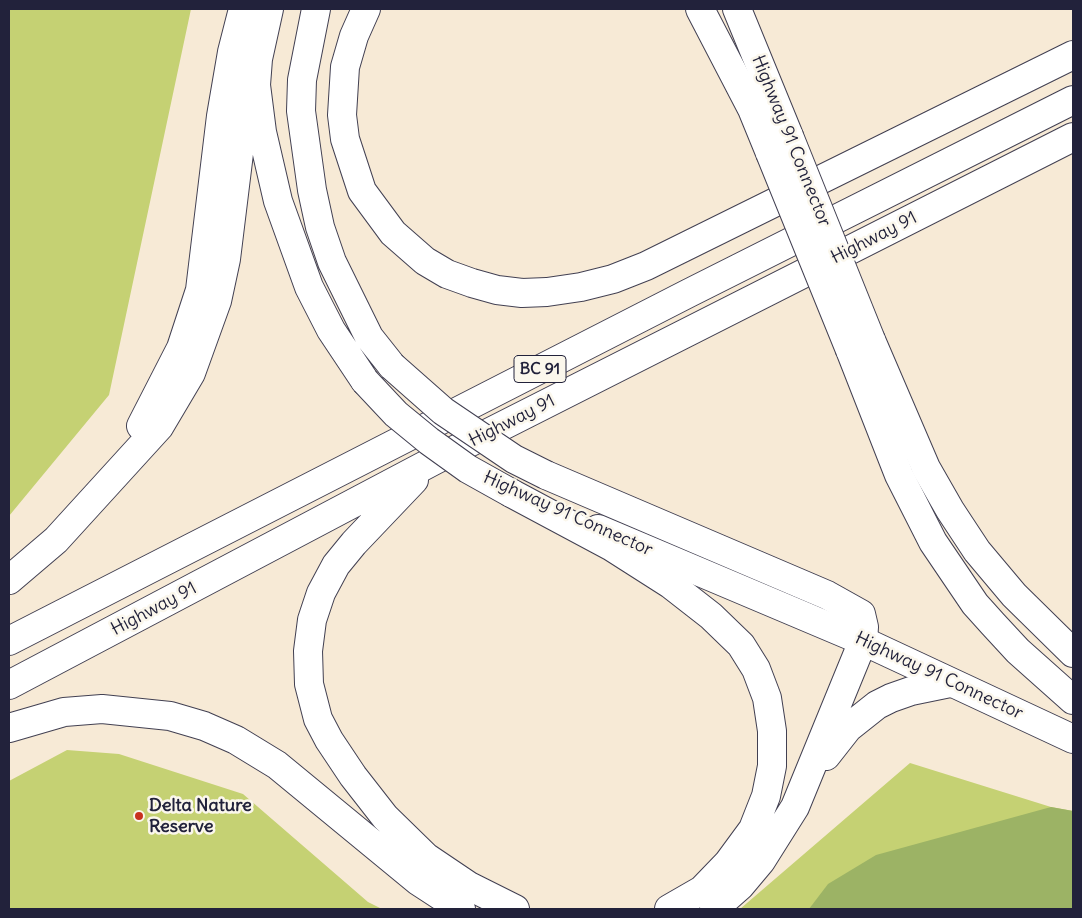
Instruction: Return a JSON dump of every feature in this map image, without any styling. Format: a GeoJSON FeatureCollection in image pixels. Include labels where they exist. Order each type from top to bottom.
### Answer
{"type":"FeatureCollection","features":[{"type":"Feature","properties":{"kind":"main road"},"geometry":{"type":"LineString","coordinates":[[101,492],[138,430],[181,348],[197,298],[205,259],[221,116],[232,52],[243,9]]}},
{"type":"Feature","properties":{"kind":"main road","name":"Highway 91 Connector"},"geometry":{"type":"LineString","coordinates":[[269,9],[258,59],[256,85],[262,132],[278,201],[309,286],[331,330],[365,381],[396,414],[468,469],[511,493],[864,641],[950,683],[1039,721],[1073,739]]}},
{"type":"Feature","properties":{"kind":"main road"},"geometry":{"type":"LineString","coordinates":[[316,9],[302,80],[301,111],[312,190],[320,227],[332,262],[369,337],[392,366],[443,411],[514,459],[546,476],[847,604],[861,614],[864,627],[864,641],[808,782],[783,830],[761,861],[740,886],[714,909]]}},
{"type":"Feature","properties":{"kind":"main road"},"geometry":{"type":"LineString","coordinates":[[366,9],[354,36],[345,67],[342,116],[345,139],[362,191],[393,233],[425,261],[447,274],[472,283],[497,290],[522,293],[547,292],[581,287],[613,279],[646,266],[1073,55]]}},
{"type":"Feature","properties":{"kind":"main road"},"geometry":{"type":"LineString","coordinates":[[700,9],[752,109],[779,144],[860,345],[899,475],[933,542],[975,604],[1018,651],[1073,700]]}},
{"type":"Feature","properties":{"kind":"main road","name":"Highway 91 Connector"},"geometry":{"type":"LineString","coordinates":[[737,9],[779,144]]}},
{"type":"Feature","properties":{"kind":"main road"},"geometry":{"type":"LineString","coordinates":[[9,580],[56,540],[159,427],[190,373],[206,336],[217,300],[226,259],[246,96],[258,59]]}},
{"type":"Feature","properties":{"kind":"main road","name":"Highway 91"},"geometry":{"type":"LineString","coordinates":[[9,640],[681,297],[1073,100]]}},
{"type":"Feature","properties":{"kind":"main road","name":"Highway 91"},"geometry":{"type":"LineString","coordinates":[[9,685],[435,460],[1073,137]]}},
{"type":"Feature","properties":{"kind":"main road"},"geometry":{"type":"LineString","coordinates":[[860,345],[926,468],[950,510],[977,551],[1045,628],[1073,653]]}},
{"type":"Feature","properties":{"kind":"main road"},"geometry":{"type":"LineString","coordinates":[[435,460],[388,506],[336,565],[321,593],[312,620],[308,651],[309,684],[318,720],[329,740],[353,776],[385,817],[426,857],[469,886],[515,909]]}},
{"type":"Feature","properties":{"kind":"main road"},"geometry":{"type":"LineString","coordinates":[[511,493],[612,547],[670,584],[711,616],[741,645],[756,669],[767,698],[772,731],[772,766],[766,796],[753,829],[728,862],[702,890],[669,909]]}},
{"type":"Feature","properties":{"kind":"main road"},"geometry":{"type":"LineString","coordinates":[[808,782],[848,728],[863,715],[891,698],[950,683]]}},
{"type":"Feature","properties":{"kind":"main road"},"geometry":{"type":"LineString","coordinates":[[9,728],[64,712],[102,709],[170,716],[204,726],[236,740],[277,765],[405,871],[461,909]]}},
{"type":"Feature","properties":{"kind":"green space"},"geometry":{"type":"Polygon","coordinates":[[[9,9],[191,9],[109,395],[9,516],[9,9]]]}},
{"type":"Feature","properties":{"kind":"green space","name":"Delta Nature Reserve"},"geometry":{"type":"Polygon","coordinates":[[[67,750],[119,754],[243,794],[368,902],[382,909],[9,909],[9,781],[67,750]]]}},
{"type":"Feature","properties":{"kind":"green space"},"geometry":{"type":"Polygon","coordinates":[[[910,763],[1051,807],[1073,811],[1073,909],[740,909],[910,763]]]}},
{"type":"Feature","properties":{"kind":"green space"},"geometry":{"type":"Polygon","coordinates":[[[1051,807],[1073,811],[1073,909],[809,909],[828,884],[876,855],[1051,807]]]}},
{"type":"Feature","properties":{"kind":"place","name":"Delta Nature Reserve"},"geometry":{"type":"Point","coordinates":[139,816]}}]}
